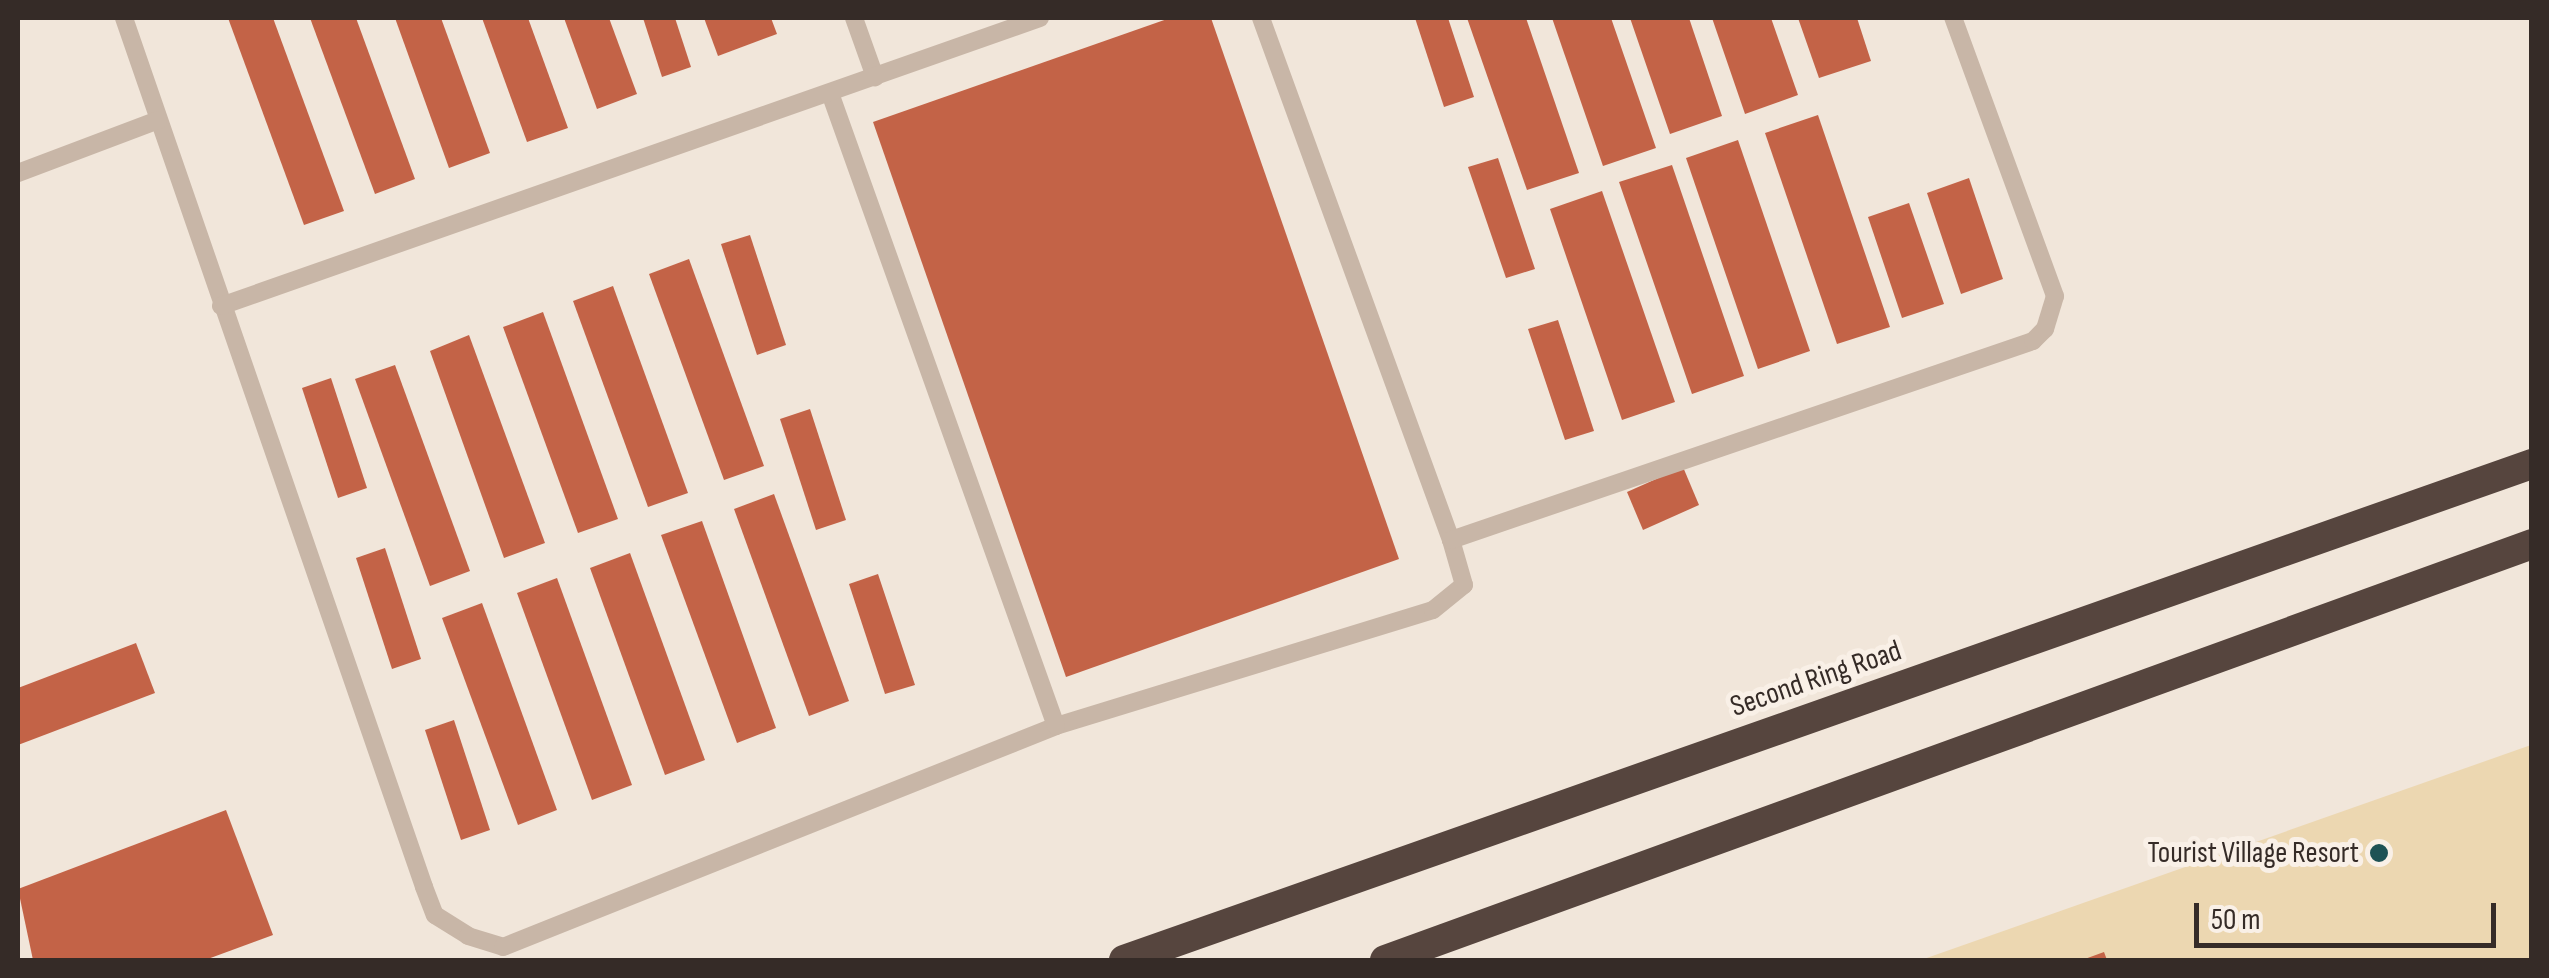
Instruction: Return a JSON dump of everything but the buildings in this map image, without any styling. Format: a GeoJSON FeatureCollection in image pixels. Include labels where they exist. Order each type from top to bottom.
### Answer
{"type":"FeatureCollection","features":[{"type":"Feature","properties":{"kind":"highway","name":"Second Ring Road"},"geometry":{"type":"LineString","coordinates":[[1128,960],[2532,464]]}},
{"type":"Feature","properties":{"kind":"highway"},"geometry":{"type":"LineString","coordinates":[[1385,960],[2532,544]]}},
{"type":"Feature","properties":{"kind":"lane"},"geometry":{"type":"LineString","coordinates":[[124,18],[435,915],[468,936],[503,947],[1056,726],[1443,605],[1464,585],[1261,18]]}},
{"type":"Feature","properties":{"kind":"lane"},"geometry":{"type":"LineString","coordinates":[[854,18],[874,77]]}},
{"type":"Feature","properties":{"kind":"lane"},"geometry":{"type":"LineString","coordinates":[[221,306],[1040,18]]}},
{"type":"Feature","properties":{"kind":"lane"},"geometry":{"type":"LineString","coordinates":[[1451,540],[2045,329],[2054,296],[1953,18]]}},
{"type":"Feature","properties":{"kind":"lane"},"geometry":{"type":"LineString","coordinates":[[830,93],[1056,726]]}},
{"type":"Feature","properties":{"kind":"lane"},"geometry":{"type":"LineString","coordinates":[[18,172],[158,120]]}},
{"type":"Feature","properties":{"kind":"sand","name":"Tourist Village Resort"},"geometry":{"type":"Polygon","coordinates":[[[2531,745],[2531,960],[1921,960],[2531,745]]]}},
{"type":"Feature","properties":{"kind":"place","name":"Tourist Village Resort"},"geometry":{"type":"Point","coordinates":[2379,853]}}]}
